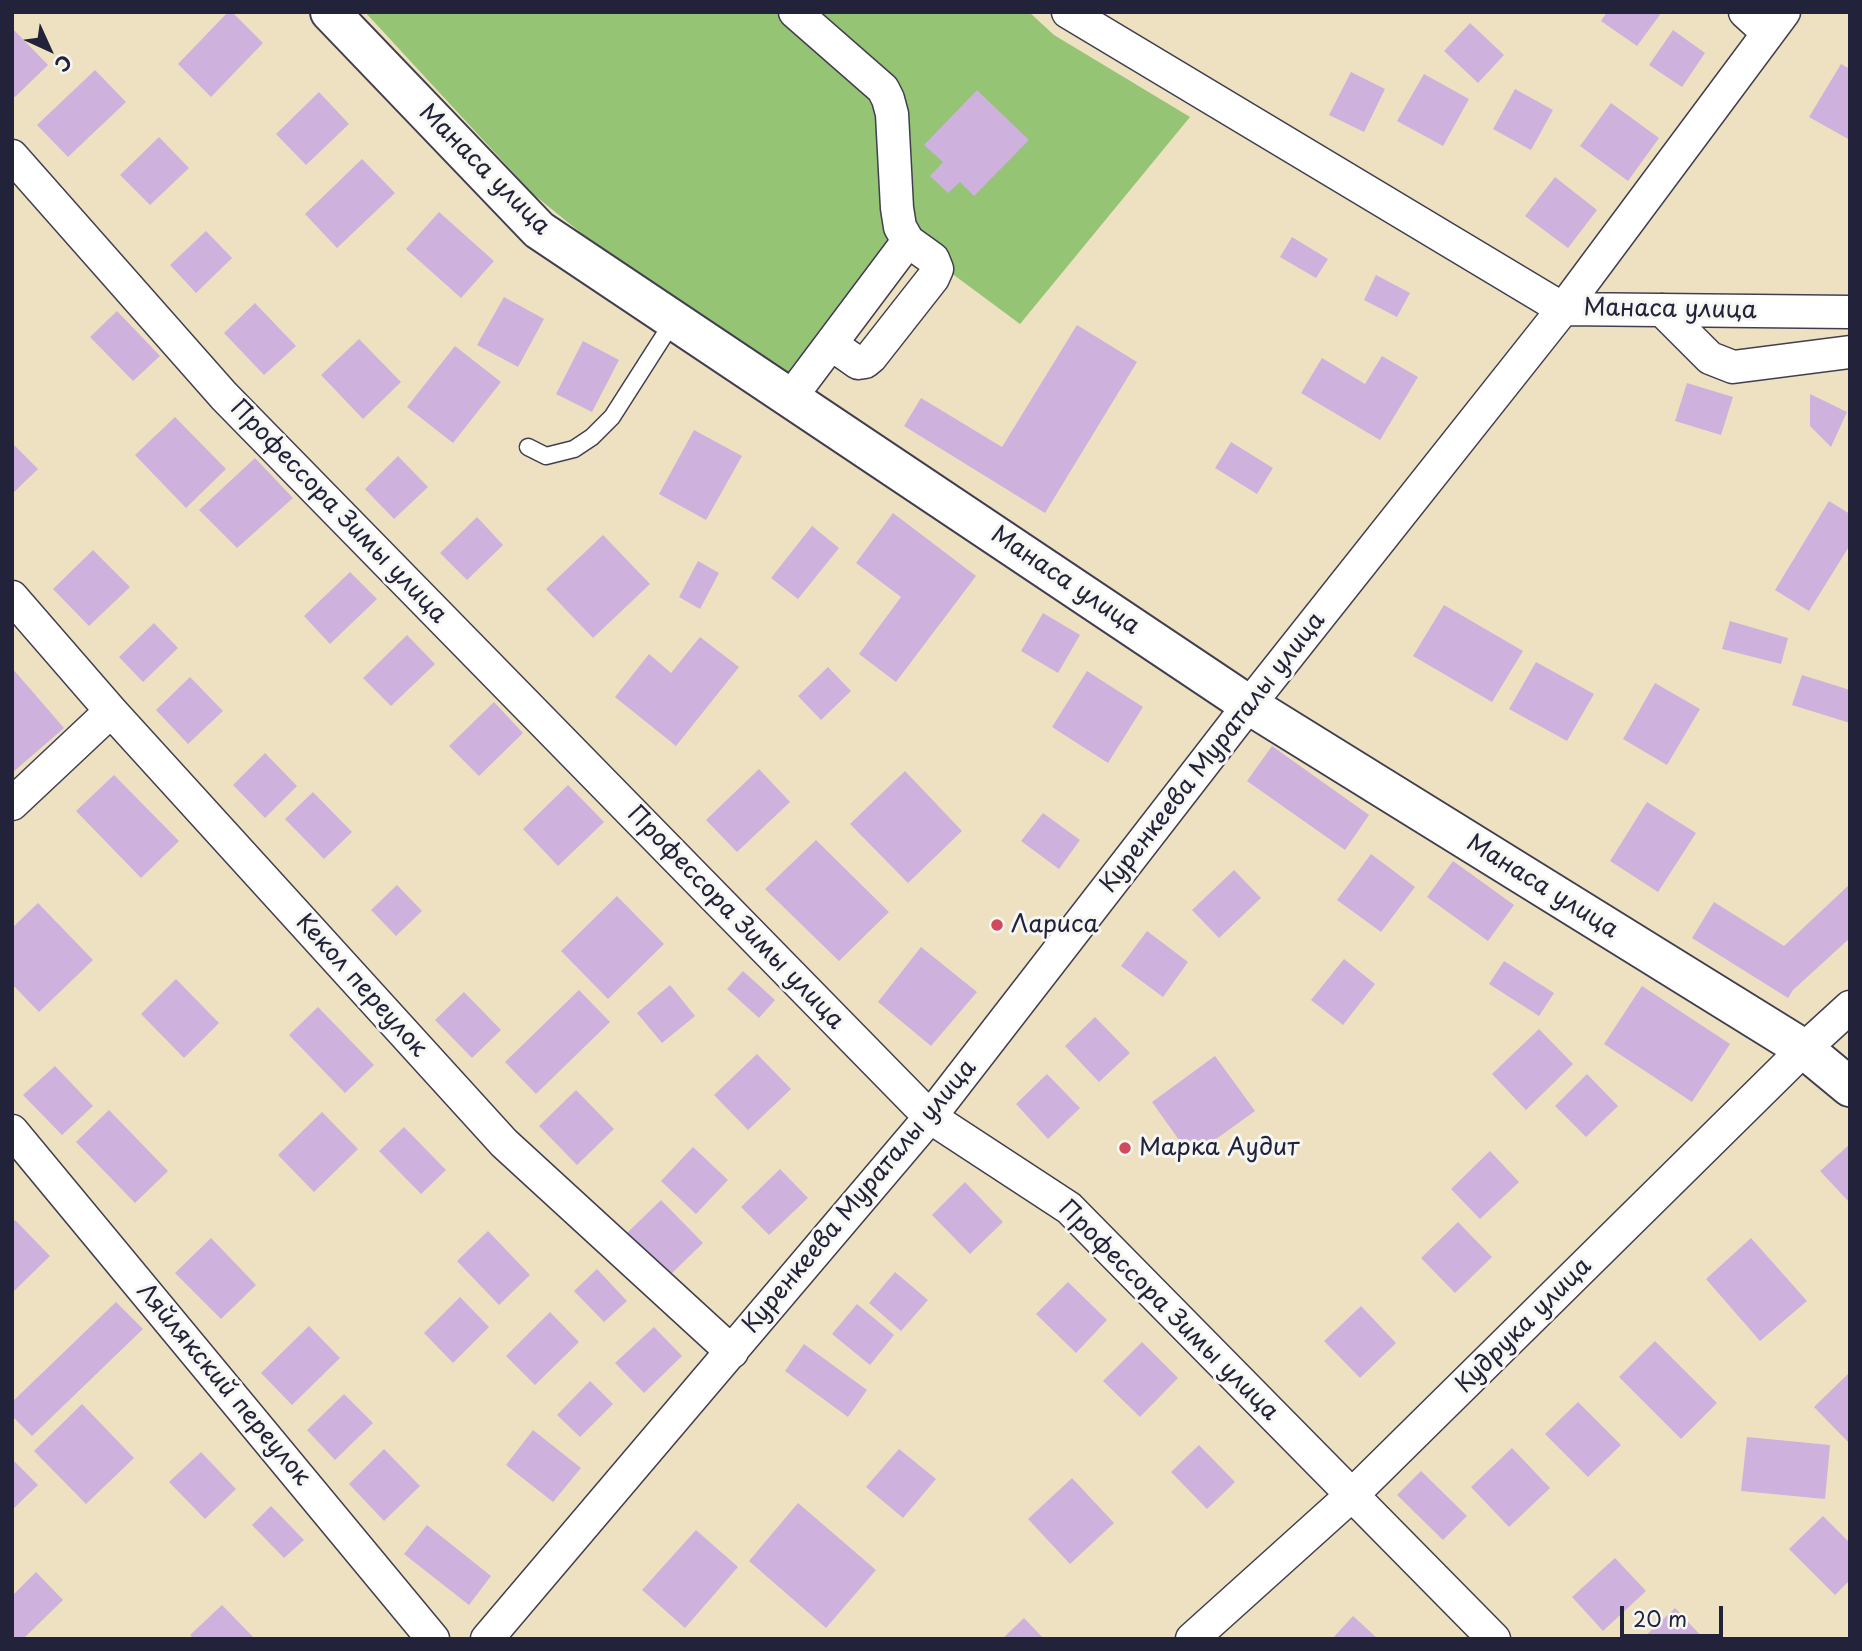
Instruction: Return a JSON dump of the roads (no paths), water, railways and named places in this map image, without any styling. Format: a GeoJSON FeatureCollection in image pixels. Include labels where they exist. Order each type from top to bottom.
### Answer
{"type":"FeatureCollection","features":[{"type":"Feature","properties":{"kind":"street","name":"Манаса улица"},"geometry":{"type":"LineString","coordinates":[[330,12],[539,230],[1249,705],[1804,1049],[1850,1087]]}},
{"type":"Feature","properties":{"kind":"street"},"geometry":{"type":"LineString","coordinates":[[795,12],[883,89],[892,114],[900,227],[908,241],[933,259],[937,268],[933,278],[865,362],[858,363],[831,344]]}},
{"type":"Feature","properties":{"kind":"street","name":"Манаса улица"},"geometry":{"type":"LineString","coordinates":[[1068,12],[1563,309],[1850,312]]}},
{"type":"Feature","properties":{"kind":"street","name":"Куренкеева Мураталы улица"},"geometry":{"type":"LineString","coordinates":[[487,1639],[930,1117],[1249,705],[1563,309],[1765,19]]}},
{"type":"Feature","properties":{"kind":"street","name":"Профессора Зимы улица"},"geometry":{"type":"LineString","coordinates":[[12,156],[224,396],[930,1117],[1069,1208],[1494,1639]]}},
{"type":"Feature","properties":{"kind":"street"},"geometry":{"type":"LineString","coordinates":[[791,397],[908,241]]}},
{"type":"Feature","properties":{"kind":"street"},"geometry":{"type":"LineString","coordinates":[[1662,310],[1710,358],[1733,367],[1850,352]]}},
{"type":"Feature","properties":{"kind":"street","name":"Кекол переулок"},"geometry":{"type":"LineString","coordinates":[[12,597],[111,711],[504,1143],[732,1352]]}},
{"type":"Feature","properties":{"kind":"street"},"geometry":{"type":"LineString","coordinates":[[12,804],[111,711]]}},
{"type":"Feature","properties":{"kind":"street","name":"Кудрука улица"},"geometry":{"type":"LineString","coordinates":[[1192,1639],[1353,1494],[1804,1049],[1850,1007]]}},
{"type":"Feature","properties":{"kind":"street","name":"Ляйлякский переулок"},"geometry":{"type":"LineString","coordinates":[[12,1131],[433,1639]]}},
{"type":"Feature","properties":{"kind":"lane"},"geometry":{"type":"LineString","coordinates":[[527,447],[546,456],[574,449],[592,437],[612,417],[674,320]]}},
{"type":"Feature","properties":{"kind":"place","name":"Лариса"},"geometry":{"type":"Point","coordinates":[997,925]}},
{"type":"Feature","properties":{"kind":"place","name":"Марка Аудит"},"geometry":{"type":"Point","coordinates":[1125,1148]}}]}
